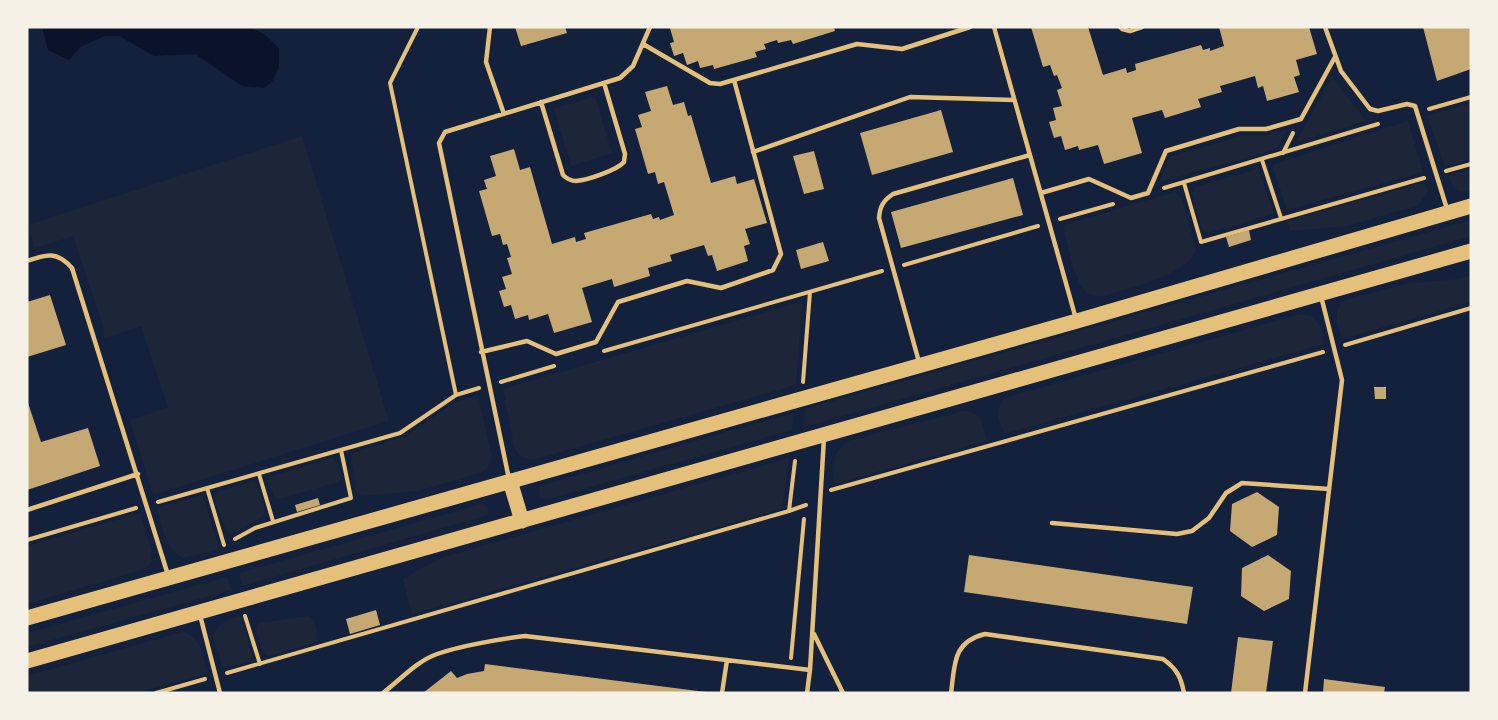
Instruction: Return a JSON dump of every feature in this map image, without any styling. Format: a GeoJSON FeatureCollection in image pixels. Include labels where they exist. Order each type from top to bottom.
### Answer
{"type":"FeatureCollection","features":[{"type":"Feature","properties":{"kind":"main road"},"geometry":{"type":"LineString","coordinates":[[27,618],[1077,321],[1471,206]]}},
{"type":"Feature","properties":{"kind":"main road"},"geometry":{"type":"LineString","coordinates":[[27,661],[1471,251]]}},
{"type":"Feature","properties":{"kind":"main road"},"geometry":{"type":"LineString","coordinates":[[510,481],[522,521]]}},
{"type":"Feature","properties":{"kind":"lane"},"geometry":{"type":"LineString","coordinates":[[490,27],[486,62],[504,114]]}},
{"type":"Feature","properties":{"kind":"lane"},"geometry":{"type":"LineString","coordinates":[[510,481],[439,143],[445,132],[620,78],[633,66],[650,27]]}},
{"type":"Feature","properties":{"kind":"lane"},"geometry":{"type":"LineString","coordinates":[[643,44],[710,83],[720,84],[857,44],[902,49],[970,27]]}},
{"type":"Feature","properties":{"kind":"lane"},"geometry":{"type":"LineString","coordinates":[[994,27],[1077,321]]}},
{"type":"Feature","properties":{"kind":"lane"},"geometry":{"type":"LineString","coordinates":[[1119,27],[1130,31],[1142,27]]}},
{"type":"Feature","properties":{"kind":"lane"},"geometry":{"type":"LineString","coordinates":[[1325,27],[1341,71],[1370,109],[1378,111],[1407,104],[1415,106],[1448,213]]}},
{"type":"Feature","properties":{"kind":"lane"},"geometry":{"type":"LineString","coordinates":[[1041,193],[1089,179],[1131,198],[1148,193],[1166,151],[1239,129],[1266,129],[1301,119],[1335,57]]}},
{"type":"Feature","properties":{"kind":"lane"},"geometry":{"type":"LineString","coordinates":[[482,352],[527,341],[556,354],[596,342],[618,302],[687,281],[720,288],[773,270],[781,255],[734,80]]}},
{"type":"Feature","properties":{"kind":"lane"},"geometry":{"type":"LineString","coordinates":[[541,102],[563,175],[568,180],[576,181],[619,168],[624,162],[625,154],[604,83]]}},
{"type":"Feature","properties":{"kind":"lane"},"geometry":{"type":"LineString","coordinates":[[753,152],[909,97],[1014,100]]}},
{"type":"Feature","properties":{"kind":"lane"},"geometry":{"type":"LineString","coordinates":[[920,365],[879,218],[880,207],[884,200],[893,194],[1030,155]]}},
{"type":"Feature","properties":{"kind":"lane"},"geometry":{"type":"LineString","coordinates":[[27,261],[44,255],[57,255],[72,268],[169,578]]}},
{"type":"Feature","properties":{"kind":"lane"},"geometry":{"type":"LineString","coordinates":[[1305,693],[1342,380],[1321,295]]}},
{"type":"Feature","properties":{"kind":"lane"},"geometry":{"type":"LineString","coordinates":[[807,693],[825,435]]}},
{"type":"Feature","properties":{"kind":"lane"},"geometry":{"type":"LineString","coordinates":[[27,510],[138,474]]}},
{"type":"Feature","properties":{"kind":"lane"},"geometry":{"type":"LineString","coordinates":[[1052,523],[1177,534],[1192,531],[1209,518],[1226,493],[1242,483],[1329,489]]}},
{"type":"Feature","properties":{"kind":"lane"},"geometry":{"type":"LineString","coordinates":[[199,613],[220,693]]}},
{"type":"Feature","properties":{"kind":"lane"},"geometry":{"type":"LineString","coordinates":[[813,631],[843,693]]}},
{"type":"Feature","properties":{"kind":"lane"},"geometry":{"type":"LineString","coordinates":[[951,693],[957,656],[962,645],[973,637],[984,634],[1163,659],[1174,667],[1181,677],[1184,693]]}},
{"type":"Feature","properties":{"kind":"lane"},"geometry":{"type":"LineString","coordinates":[[383,693],[419,664],[436,654],[525,636],[810,670]]}},
{"type":"Feature","properties":{"kind":"lane"},"geometry":{"type":"LineString","coordinates":[[722,693],[728,660]]}},
{"type":"Feature","properties":{"kind":"path"},"geometry":{"type":"LineString","coordinates":[[418,27],[390,82],[456,395]]}},
{"type":"Feature","properties":{"kind":"path"},"geometry":{"type":"LineString","coordinates":[[1417,113],[1471,97]]}},
{"type":"Feature","properties":{"kind":"path"},"geometry":{"type":"LineString","coordinates":[[1388,121],[1184,183],[1201,242],[1471,164]]}},
{"type":"Feature","properties":{"kind":"path"},"geometry":{"type":"LineString","coordinates":[[1262,159],[1281,218]]}},
{"type":"Feature","properties":{"kind":"path"},"geometry":{"type":"LineString","coordinates":[[603,351],[1131,198]]}},
{"type":"Feature","properties":{"kind":"path"},"geometry":{"type":"LineString","coordinates":[[27,540],[400,433],[456,395],[558,365]]}},
{"type":"Feature","properties":{"kind":"path"},"geometry":{"type":"LineString","coordinates":[[224,546],[255,528],[273,521],[351,498],[342,450]]}},
{"type":"Feature","properties":{"kind":"path"},"geometry":{"type":"LineString","coordinates":[[259,474],[273,521]]}},
{"type":"Feature","properties":{"kind":"path"},"geometry":{"type":"LineString","coordinates":[[790,668],[804,518]]}},
{"type":"Feature","properties":{"kind":"path"},"geometry":{"type":"LineString","coordinates":[[156,693],[182,686]]}},
{"type":"Feature","properties":{"kind":"shaded area"},"geometry":{"type":"Polygon","coordinates":[[[42,27],[248,27],[264,34],[279,48],[279,67],[272,82],[264,88],[242,86],[195,54],[154,56],[119,36],[105,36],[80,47],[69,60],[48,50],[42,27]]]}},
{"type":"Feature","properties":{"kind":"shaded area"},"geometry":{"type":"Polygon","coordinates":[[[1332,77],[1366,121],[1296,142],[1332,77]]]}},
{"type":"Feature","properties":{"kind":"shaded area"},"geometry":{"type":"Polygon","coordinates":[[[595,96],[612,153],[571,166],[554,109],[595,96]]]}},
{"type":"Feature","properties":{"kind":"shaded area"},"geometry":{"type":"Polygon","coordinates":[[[1471,103],[1471,159],[1445,166],[1427,116],[1471,103]]]}},
{"type":"Feature","properties":{"kind":"shaded area"},"geometry":{"type":"Polygon","coordinates":[[[1408,121],[1423,172],[1287,210],[1272,165],[1408,121]]]}},
{"type":"Feature","properties":{"kind":"shaded area"},"geometry":{"type":"Polygon","coordinates":[[[1288,129],[1277,149],[1159,182],[1170,157],[1241,136],[1263,136],[1288,129]]]}},
{"type":"Feature","properties":{"kind":"shaded area"},"geometry":{"type":"Polygon","coordinates":[[[302,136],[389,421],[153,495],[130,420],[168,407],[141,326],[105,338],[73,236],[35,248],[28,225],[302,136]]]}},
{"type":"Feature","properties":{"kind":"shaded area"},"geometry":{"type":"Polygon","coordinates":[[[1258,169],[1274,214],[1208,233],[1202,229],[1192,194],[1195,187],[1258,169]]]}},
{"type":"Feature","properties":{"kind":"shaded area"},"geometry":{"type":"Polygon","coordinates":[[[1471,169],[1471,191],[1459,192],[1453,187],[1449,176],[1471,169]]]}},
{"type":"Feature","properties":{"kind":"shaded area"},"geometry":{"type":"Polygon","coordinates":[[[1425,182],[1428,191],[1419,205],[1347,226],[1291,231],[1287,221],[1425,182]]]}},
{"type":"Feature","properties":{"kind":"shaded area"},"geometry":{"type":"Polygon","coordinates":[[[1175,192],[1182,198],[1196,251],[1189,260],[1167,275],[1124,290],[1099,297],[1085,291],[1074,269],[1063,225],[1175,192]]]}},
{"type":"Feature","properties":{"kind":"shaded area"},"geometry":{"type":"Polygon","coordinates":[[[1471,220],[1471,236],[804,427],[805,409],[1471,220]]]}},
{"type":"Feature","properties":{"kind":"shaded area"},"geometry":{"type":"Polygon","coordinates":[[[1471,275],[1471,302],[1342,339],[1337,315],[1342,301],[1405,284],[1458,279],[1471,275]]]}},
{"type":"Feature","properties":{"kind":"shaded area"},"geometry":{"type":"Polygon","coordinates":[[[797,303],[802,304],[796,385],[536,459],[520,456],[514,447],[503,389],[797,303]]]}},
{"type":"Feature","properties":{"kind":"shaded area"},"geometry":{"type":"Polygon","coordinates":[[[1300,314],[1312,316],[1320,325],[1324,344],[1004,434],[998,411],[1005,398],[1300,314]]]}},
{"type":"Feature","properties":{"kind":"shaded area"},"geometry":{"type":"Polygon","coordinates":[[[478,395],[491,453],[486,469],[480,473],[418,491],[362,496],[356,491],[350,454],[406,436],[455,402],[478,395]]]}},
{"type":"Feature","properties":{"kind":"shaded area"},"geometry":{"type":"Polygon","coordinates":[[[963,411],[979,416],[987,441],[834,484],[836,455],[848,441],[963,411]]]}},
{"type":"Feature","properties":{"kind":"shaded area"},"geometry":{"type":"Polygon","coordinates":[[[794,413],[792,430],[548,499],[540,498],[539,488],[543,485],[794,413]]]}},
{"type":"Feature","properties":{"kind":"shaded area"},"geometry":{"type":"Polygon","coordinates":[[[331,458],[337,462],[341,478],[338,482],[279,499],[274,496],[268,482],[269,477],[331,458]]]}},
{"type":"Feature","properties":{"kind":"shaded area"},"geometry":{"type":"Polygon","coordinates":[[[789,458],[783,505],[778,510],[412,614],[403,579],[440,558],[789,458]]]}},
{"type":"Feature","properties":{"kind":"shaded area"},"geometry":{"type":"Polygon","coordinates":[[[255,481],[265,509],[263,516],[230,535],[225,528],[214,498],[219,491],[255,481]]]}},
{"type":"Feature","properties":{"kind":"shaded area"},"geometry":{"type":"Polygon","coordinates":[[[202,495],[220,550],[183,558],[168,543],[157,508],[202,495]]]}},
{"type":"Feature","properties":{"kind":"shaded area"},"geometry":{"type":"Polygon","coordinates":[[[481,504],[486,505],[488,515],[242,586],[239,573],[481,504]]]}},
{"type":"Feature","properties":{"kind":"shaded area"},"geometry":{"type":"Polygon","coordinates":[[[140,513],[151,549],[152,560],[148,566],[27,604],[27,546],[140,513]]]}},
{"type":"Feature","properties":{"kind":"shaded area"},"geometry":{"type":"Polygon","coordinates":[[[227,577],[231,590],[27,647],[27,633],[227,577]]]}},
{"type":"Feature","properties":{"kind":"shaded area"},"geometry":{"type":"Polygon","coordinates":[[[241,616],[252,655],[250,661],[223,668],[213,636],[224,622],[241,616]]]}},
{"type":"Feature","properties":{"kind":"shaded area"},"geometry":{"type":"Polygon","coordinates":[[[309,616],[316,628],[317,642],[268,656],[263,652],[256,629],[258,623],[309,616]]]}},
{"type":"Feature","properties":{"kind":"shaded area"},"geometry":{"type":"Polygon","coordinates":[[[182,632],[189,634],[198,642],[207,673],[136,693],[27,693],[27,676],[182,632]]]}},
{"type":"Feature","properties":{"kind":"building"},"geometry":{"type":"Polygon","coordinates":[[[515,27],[565,27],[567,33],[521,46],[515,27]]]}},
{"type":"Feature","properties":{"kind":"building"},"geometry":{"type":"Polygon","coordinates":[[[834,27],[835,31],[793,44],[791,40],[778,43],[777,40],[764,44],[766,49],[755,52],[757,57],[714,69],[713,65],[700,68],[698,61],[687,65],[683,53],[674,56],[670,43],[674,42],[670,28],[834,27]]]}},
{"type":"Feature","properties":{"kind":"building"},"geometry":{"type":"Polygon","coordinates":[[[1031,27],[1088,27],[1103,75],[1126,68],[1127,73],[1136,70],[1135,64],[1201,45],[1203,50],[1210,48],[1210,51],[1224,46],[1219,27],[1309,27],[1317,54],[1296,60],[1300,75],[1294,77],[1299,92],[1267,101],[1263,86],[1258,88],[1255,76],[1220,86],[1222,92],[1198,99],[1201,107],[1165,118],[1162,110],[1132,118],[1142,153],[1104,164],[1098,145],[1079,150],[1078,146],[1065,150],[1061,136],[1054,138],[1049,122],[1056,120],[1053,108],[1062,106],[1057,90],[1062,88],[1050,65],[1043,67],[1031,27]]]}},
{"type":"Feature","properties":{"kind":"building"},"geometry":{"type":"Polygon","coordinates":[[[1423,27],[1471,27],[1471,69],[1437,81],[1423,27]]]}},
{"type":"Feature","properties":{"kind":"building"},"geometry":{"type":"Polygon","coordinates":[[[667,86],[673,105],[684,102],[688,116],[691,115],[711,183],[735,176],[737,184],[754,179],[767,223],[745,229],[750,244],[744,246],[748,261],[717,271],[712,255],[708,256],[704,245],[670,255],[672,261],[648,268],[650,276],[614,287],[612,279],[582,288],[592,322],[554,333],[548,314],[529,320],[528,315],[515,319],[511,305],[504,307],[499,291],[506,289],[502,277],[512,274],[507,258],[511,257],[507,244],[503,245],[500,234],[492,236],[479,191],[487,189],[484,180],[496,176],[490,156],[514,149],[520,170],[530,167],[552,244],[575,237],[576,242],[586,239],[584,233],[651,214],[653,219],[659,217],[660,220],[674,215],[664,182],[658,184],[655,172],[648,174],[635,129],[642,127],[638,115],[651,111],[645,92],[667,86]]]}},
{"type":"Feature","properties":{"kind":"building"},"geometry":{"type":"Polygon","coordinates":[[[941,110],[953,152],[872,175],[860,133],[941,110]]]}},
{"type":"Feature","properties":{"kind":"building"},"geometry":{"type":"Polygon","coordinates":[[[814,151],[824,189],[804,194],[793,156],[814,151]]]}},
{"type":"Feature","properties":{"kind":"building"},"geometry":{"type":"Polygon","coordinates":[[[1013,178],[1023,215],[901,248],[891,212],[1013,178]]]}},
{"type":"Feature","properties":{"kind":"building"},"geometry":{"type":"Polygon","coordinates":[[[1249,230],[1251,240],[1229,247],[1226,237],[1249,230]]]}},
{"type":"Feature","properties":{"kind":"building"},"geometry":{"type":"Polygon","coordinates":[[[823,242],[829,261],[801,269],[796,250],[823,242]]]}},
{"type":"Feature","properties":{"kind":"building"},"geometry":{"type":"Polygon","coordinates":[[[50,295],[66,345],[27,357],[27,302],[50,295]]]}},
{"type":"Feature","properties":{"kind":"building"},"geometry":{"type":"Polygon","coordinates":[[[1374,387],[1386,387],[1386,399],[1375,399],[1374,387]]]}},
{"type":"Feature","properties":{"kind":"building"},"geometry":{"type":"Polygon","coordinates":[[[27,400],[41,442],[88,428],[100,466],[27,490],[27,400]]]}},
{"type":"Feature","properties":{"kind":"building"},"geometry":{"type":"Polygon","coordinates":[[[1257,492],[1279,507],[1277,535],[1252,547],[1230,531],[1232,504],[1257,492]]]}},
{"type":"Feature","properties":{"kind":"building"},"geometry":{"type":"Polygon","coordinates":[[[318,498],[320,505],[297,512],[295,505],[318,498]]]}},
{"type":"Feature","properties":{"kind":"building"},"geometry":{"type":"Polygon","coordinates":[[[969,555],[1193,587],[1187,624],[964,592],[969,555]]]}},
{"type":"Feature","properties":{"kind":"building"},"geometry":{"type":"Polygon","coordinates":[[[1268,555],[1291,571],[1289,599],[1264,611],[1241,596],[1242,568],[1268,555]]]}},
{"type":"Feature","properties":{"kind":"building"},"geometry":{"type":"Polygon","coordinates":[[[376,610],[380,625],[350,634],[346,619],[376,610]]]}},
{"type":"Feature","properties":{"kind":"building"},"geometry":{"type":"Polygon","coordinates":[[[1238,637],[1273,641],[1266,693],[1231,693],[1238,637]]]}},
{"type":"Feature","properties":{"kind":"building"},"geometry":{"type":"Polygon","coordinates":[[[485,664],[706,693],[423,693],[451,671],[457,678],[484,671],[485,664]]]}},
{"type":"Feature","properties":{"kind":"building"},"geometry":{"type":"Polygon","coordinates":[[[1324,679],[1385,687],[1384,693],[1323,693],[1324,679]]]}}]}
